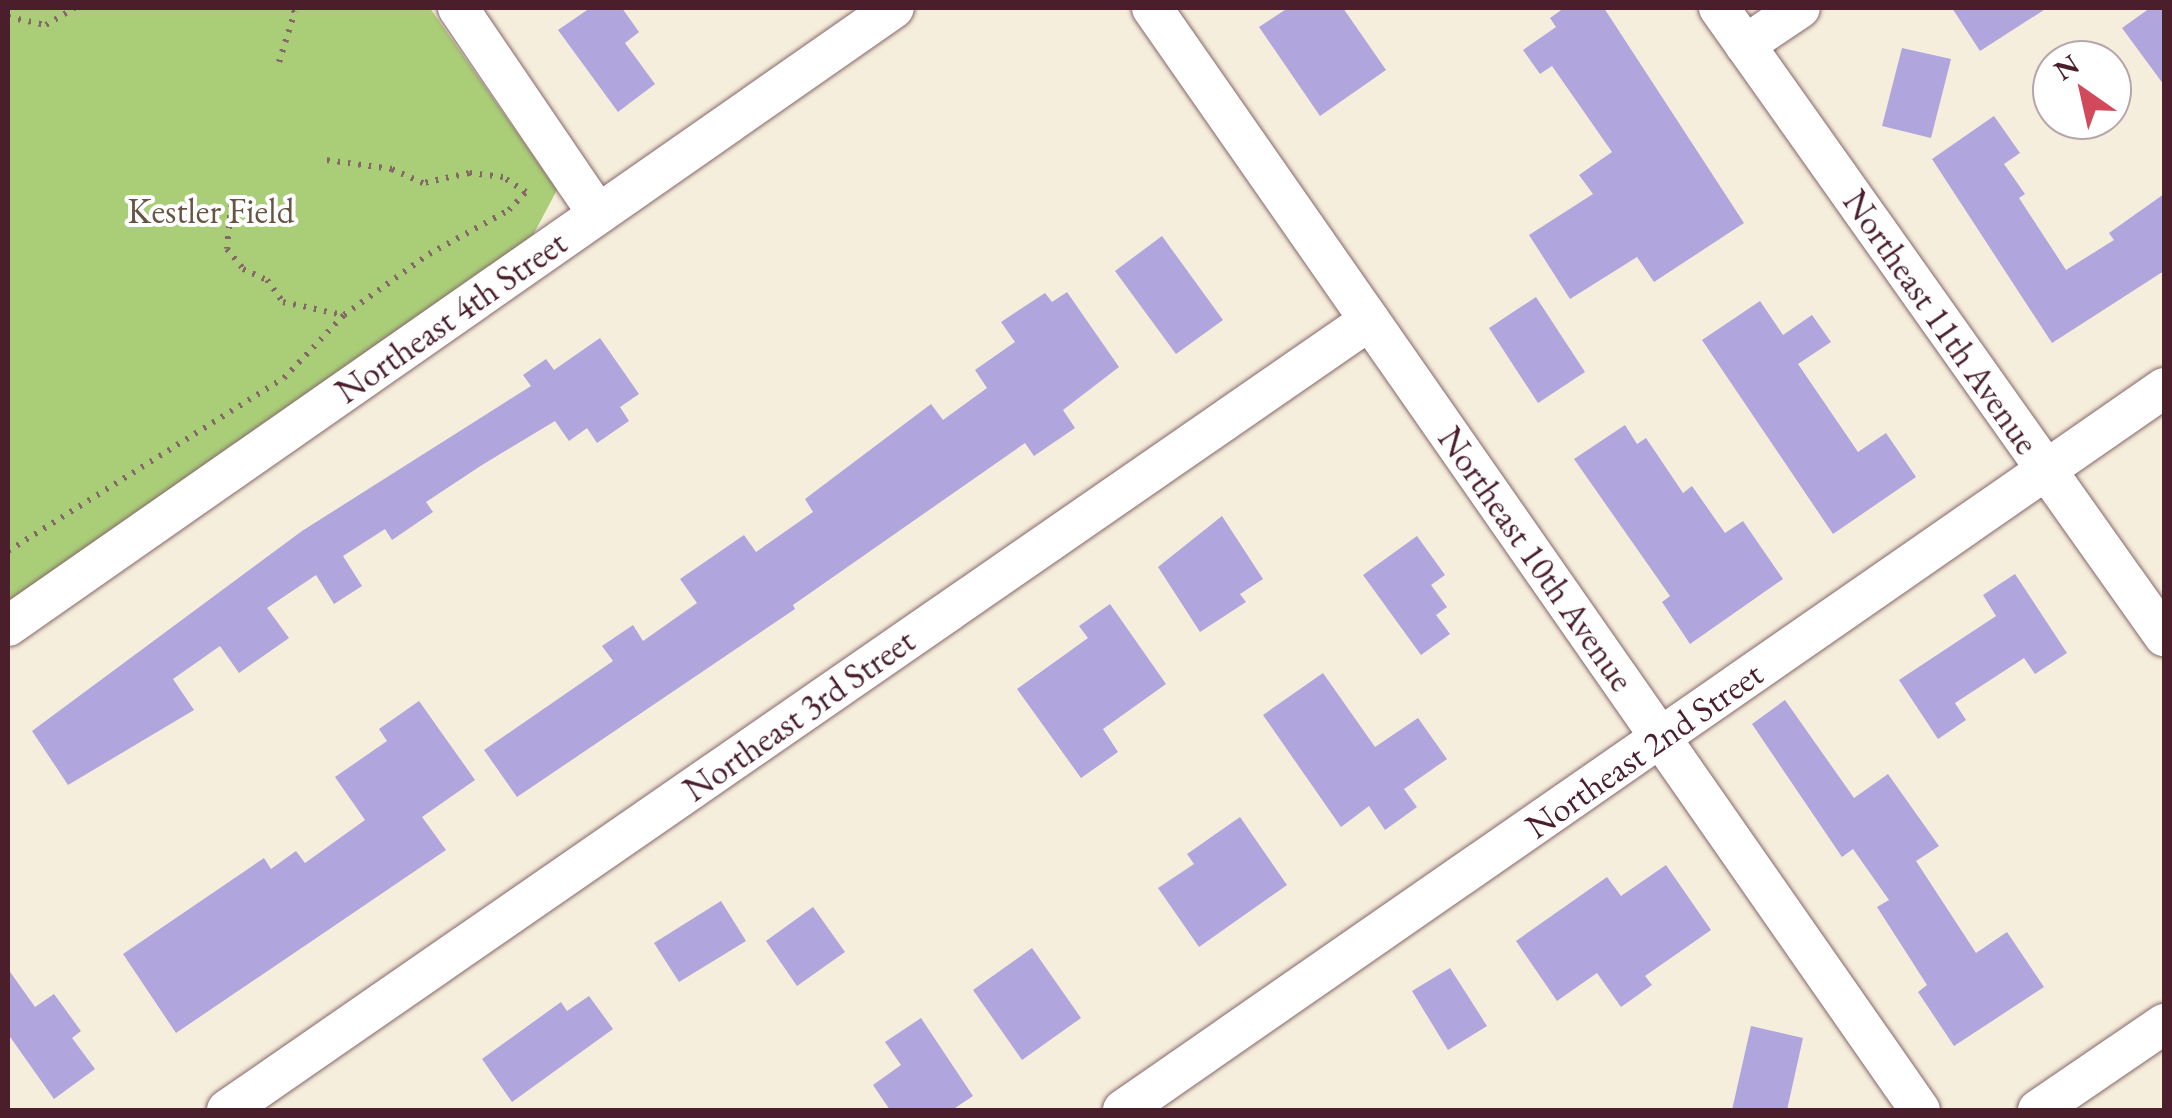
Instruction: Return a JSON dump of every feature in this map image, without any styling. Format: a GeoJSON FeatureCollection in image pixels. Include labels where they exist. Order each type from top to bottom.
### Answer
{"type":"FeatureCollection","features":[{"type":"Feature","properties":{"kind":"street"},"geometry":{"type":"LineString","coordinates":[[458,8],[598,214]]}},
{"type":"Feature","properties":{"kind":"street","name":"Northeast 4th Street"},"geometry":{"type":"LineString","coordinates":[[8,626],[894,8]]}},
{"type":"Feature","properties":{"kind":"street","name":"Northeast 10th Avenue"},"geometry":{"type":"LineString","coordinates":[[1152,8],[1920,1110]]}},
{"type":"Feature","properties":{"kind":"street","name":"Northeast 11th Avenue"},"geometry":{"type":"LineString","coordinates":[[1719,8],[2164,636]]}},
{"type":"Feature","properties":{"kind":"street"},"geometry":{"type":"LineString","coordinates":[[1745,44],[1800,8]]}},
{"type":"Feature","properties":{"kind":"street","name":"Northeast 3rd Street"},"geometry":{"type":"LineString","coordinates":[[227,1110],[1370,320]]}},
{"type":"Feature","properties":{"kind":"street","name":"Northeast 2nd Street"},"geometry":{"type":"LineString","coordinates":[[1122,1110],[2164,388]]}},
{"type":"Feature","properties":{"kind":"street"},"geometry":{"type":"LineString","coordinates":[[2038,1110],[2164,1024]]}},
{"type":"Feature","properties":{"kind":"path"},"geometry":{"type":"LineString","coordinates":[[8,17],[46,25],[74,8]]}},
{"type":"Feature","properties":{"kind":"path"},"geometry":{"type":"LineString","coordinates":[[279,62],[291,8]]}},
{"type":"Feature","properties":{"kind":"path"},"geometry":{"type":"LineString","coordinates":[[8,551],[284,378],[344,315],[429,254],[508,210],[526,192],[502,177],[469,173],[422,183],[392,169],[325,160]]}},
{"type":"Feature","properties":{"kind":"path"},"geometry":{"type":"LineString","coordinates":[[231,205],[227,249],[243,269],[267,280],[284,302],[344,315]]}},
{"type":"Feature","properties":{"kind":"green space","name":"Kestler Field"},"geometry":{"type":"Polygon","coordinates":[[[8,8],[430,8],[557,190],[533,235],[8,603],[8,8]]]}},
{"type":"Feature","properties":{"kind":"building"},"geometry":{"type":"Polygon","coordinates":[[[590,8],[622,8],[639,32],[625,43],[655,84],[618,112],[558,30],[590,8]]]}},
{"type":"Feature","properties":{"kind":"building"},"geometry":{"type":"Polygon","coordinates":[[[1288,8],[1343,8],[1386,70],[1320,116],[1259,27],[1288,8]]]}},
{"type":"Feature","properties":{"kind":"building"},"geometry":{"type":"Polygon","coordinates":[[[1564,8],[1604,8],[1744,223],[1654,282],[1637,257],[1570,299],[1529,235],[1593,194],[1579,175],[1612,152],[1552,66],[1540,74],[1523,50],[1556,27],[1550,18],[1564,8]]]}},
{"type":"Feature","properties":{"kind":"building"},"geometry":{"type":"Polygon","coordinates":[[[1952,8],[2047,8],[1980,51],[1952,8]]]}},
{"type":"Feature","properties":{"kind":"building"},"geometry":{"type":"Polygon","coordinates":[[[2150,8],[2164,8],[2164,85],[2132,40],[2122,28],[2150,8]]]}},
{"type":"Feature","properties":{"kind":"building"},"geometry":{"type":"Polygon","coordinates":[[[1902,48],[1951,59],[1931,138],[1882,126],[1902,48]]]}},
{"type":"Feature","properties":{"kind":"building"},"geometry":{"type":"Polygon","coordinates":[[[1994,116],[2020,153],[2004,164],[2025,194],[2019,198],[2066,270],[2114,240],[2109,233],[2164,194],[2164,271],[2052,343],[1932,159],[1994,116]]]}},
{"type":"Feature","properties":{"kind":"building"},"geometry":{"type":"Polygon","coordinates":[[[1162,236],[1223,320],[1176,354],[1115,271],[1162,236]]]}},
{"type":"Feature","properties":{"kind":"building"},"geometry":{"type":"Polygon","coordinates":[[[1067,292],[1119,367],[1063,410],[1075,428],[1034,456],[1025,443],[793,605],[795,609],[517,797],[484,750],[613,661],[602,646],[633,625],[643,641],[697,603],[680,579],[744,535],[756,552],[813,512],[805,499],[931,404],[943,420],[987,388],[975,370],[1015,342],[1001,322],[1045,293],[1052,302],[1067,292]]]}},
{"type":"Feature","properties":{"kind":"building"},"geometry":{"type":"Polygon","coordinates":[[[1536,297],[1585,372],[1538,403],[1489,328],[1536,297]]]}},
{"type":"Feature","properties":{"kind":"building"},"geometry":{"type":"Polygon","coordinates":[[[1760,301],[1783,335],[1812,315],[1831,342],[1798,364],[1858,452],[1886,433],[1916,477],[1833,534],[1702,340],[1760,301]]]}},
{"type":"Feature","properties":{"kind":"building"},"geometry":{"type":"Polygon","coordinates":[[[600,338],[639,394],[620,407],[629,421],[597,443],[587,428],[569,441],[555,421],[482,465],[426,502],[433,512],[392,540],[385,529],[343,556],[362,586],[334,604],[316,575],[267,608],[289,638],[239,673],[220,646],[173,679],[194,710],[68,785],[32,731],[302,531],[531,386],[523,375],[546,359],[554,370],[600,338]]]}},
{"type":"Feature","properties":{"kind":"building"},"geometry":{"type":"Polygon","coordinates":[[[1625,425],[1637,444],[1646,438],[1683,493],[1692,486],[1725,533],[1743,521],[1783,579],[1690,644],[1662,602],[1670,596],[1574,459],[1625,425]]]}},
{"type":"Feature","properties":{"kind":"building"},"geometry":{"type":"Polygon","coordinates":[[[1222,516],[1263,579],[1240,594],[1246,602],[1200,632],[1158,567],[1222,516]]]}},
{"type":"Feature","properties":{"kind":"building"},"geometry":{"type":"Polygon","coordinates":[[[1417,536],[1445,575],[1431,585],[1447,607],[1436,615],[1450,634],[1421,655],[1363,575],[1417,536]]]}},
{"type":"Feature","properties":{"kind":"building"},"geometry":{"type":"Polygon","coordinates":[[[2015,574],[2067,653],[2035,674],[2024,658],[1955,703],[1966,720],[1938,739],[1899,680],[1996,616],[1983,595],[2015,574]]]}},
{"type":"Feature","properties":{"kind":"building"},"geometry":{"type":"Polygon","coordinates":[[[1110,604],[1166,684],[1103,729],[1118,752],[1081,778],[1017,689],[1088,638],[1079,626],[1110,604]]]}},
{"type":"Feature","properties":{"kind":"building"},"geometry":{"type":"Polygon","coordinates":[[[1323,673],[1375,747],[1418,718],[1447,759],[1404,789],[1417,807],[1385,830],[1369,806],[1341,827],[1263,715],[1323,673]]]}},
{"type":"Feature","properties":{"kind":"building"},"geometry":{"type":"Polygon","coordinates":[[[1785,700],[1854,798],[1888,774],[1939,846],[1916,861],[1976,953],[2007,932],[2044,987],[1954,1046],[1918,992],[1927,985],[1877,907],[1889,900],[1853,849],[1842,857],[1752,724],[1785,700]]]}},
{"type":"Feature","properties":{"kind":"building"},"geometry":{"type":"Polygon","coordinates":[[[419,701],[475,780],[422,817],[446,850],[176,1033],[123,954],[264,858],[271,869],[296,851],[305,863],[365,820],[335,777],[387,741],[379,729],[419,701]]]}},
{"type":"Feature","properties":{"kind":"building"},"geometry":{"type":"Polygon","coordinates":[[[1240,817],[1287,885],[1199,947],[1158,888],[1194,864],[1187,854],[1240,817]]]}},
{"type":"Feature","properties":{"kind":"building"},"geometry":{"type":"Polygon","coordinates":[[[1666,865],[1711,930],[1645,976],[1652,985],[1621,1007],[1597,973],[1557,1001],[1516,941],[1607,877],[1621,896],[1666,865]]]}},
{"type":"Feature","properties":{"kind":"building"},"geometry":{"type":"Polygon","coordinates":[[[721,901],[746,941],[679,982],[654,943],[721,901]]]}},
{"type":"Feature","properties":{"kind":"building"},"geometry":{"type":"Polygon","coordinates":[[[813,907],[845,952],[797,986],[766,941],[813,907]]]}},
{"type":"Feature","properties":{"kind":"building"},"geometry":{"type":"Polygon","coordinates":[[[1032,948],[1081,1018],[1022,1060],[973,990],[1032,948]]]}},
{"type":"Feature","properties":{"kind":"building"},"geometry":{"type":"Polygon","coordinates":[[[1450,968],[1487,1026],[1448,1050],[1412,991],[1450,968]]]}},
{"type":"Feature","properties":{"kind":"building"},"geometry":{"type":"Polygon","coordinates":[[[8,969],[35,1007],[54,994],[81,1031],[72,1038],[95,1069],[54,1099],[8,1034],[8,969]]]}},
{"type":"Feature","properties":{"kind":"building"},"geometry":{"type":"Polygon","coordinates":[[[589,996],[613,1029],[512,1102],[482,1059],[561,1002],[567,1011],[589,996]]]}},
{"type":"Feature","properties":{"kind":"building"},"geometry":{"type":"Polygon","coordinates":[[[921,1018],[973,1096],[952,1110],[890,1110],[873,1085],[901,1065],[885,1042],[921,1018]]]}},
{"type":"Feature","properties":{"kind":"building"},"geometry":{"type":"Polygon","coordinates":[[[1751,1026],[1803,1038],[1787,1110],[1732,1110],[1751,1026]]]}}]}
